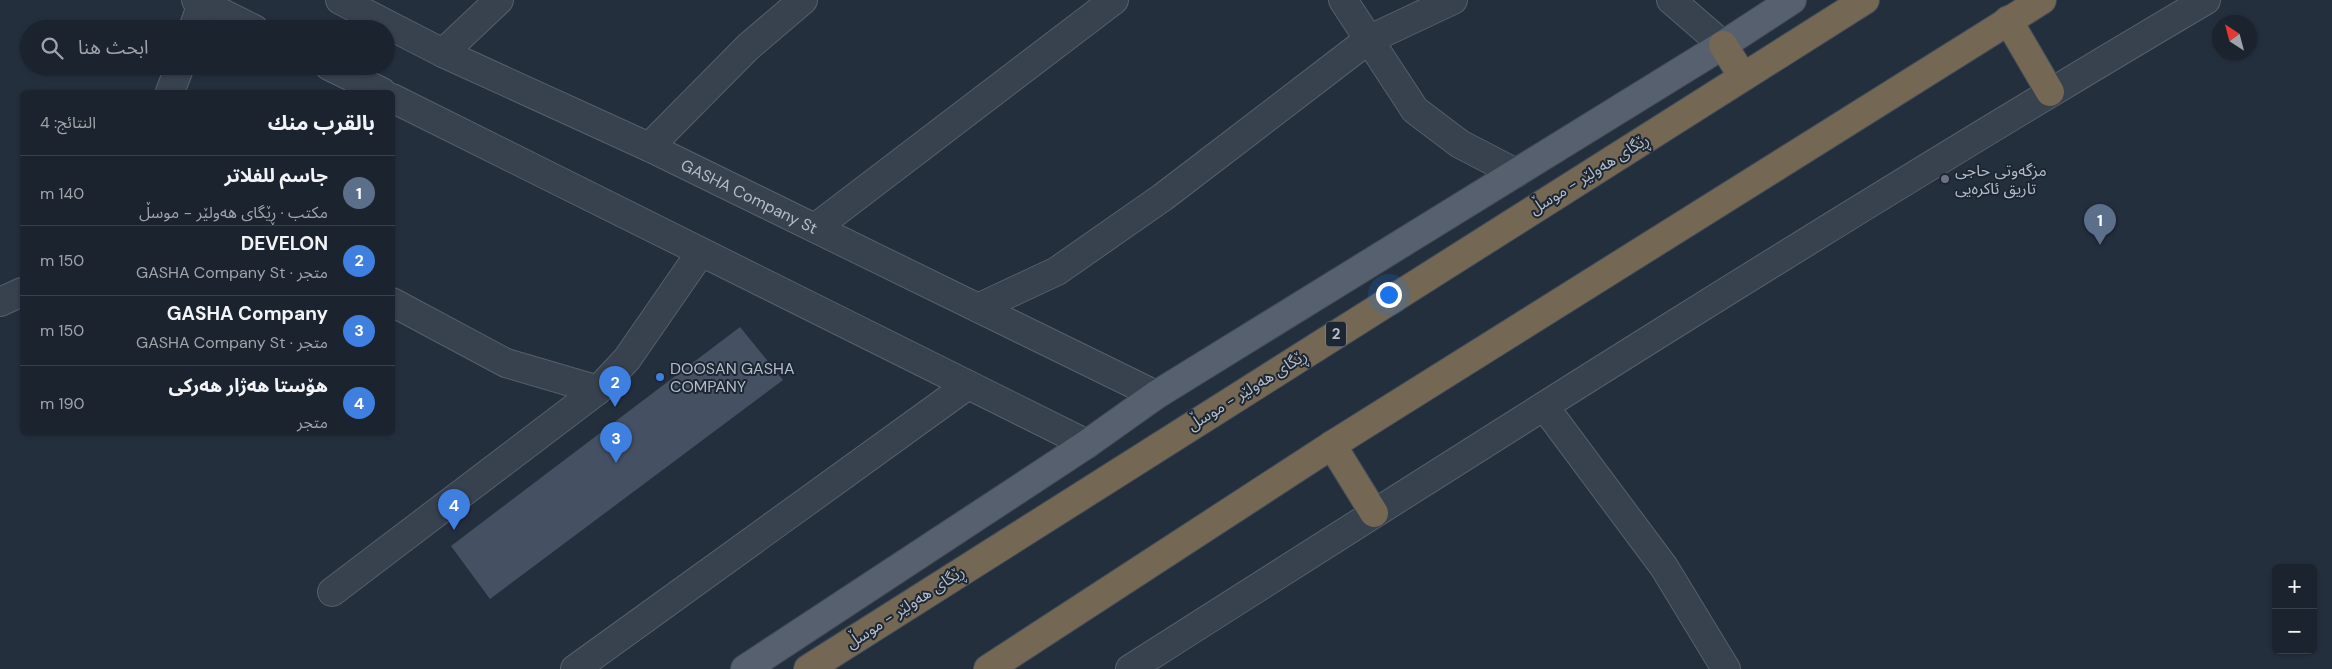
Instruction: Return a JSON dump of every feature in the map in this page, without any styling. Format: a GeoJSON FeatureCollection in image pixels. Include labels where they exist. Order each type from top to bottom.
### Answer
{"type":"FeatureCollection","features":[{"type":"Feature","properties":{"kind":"highway","name":"ڕێگای هەولێر - موسڵ"},"geometry":{"type":"LineString","coordinates":[[808,669],[1865,0]]}},
{"type":"Feature","properties":{"kind":"highway"},"geometry":{"type":"LineString","coordinates":[[988,669],[1332,446],[2042,0]]}},
{"type":"Feature","properties":{"kind":"highway"},"geometry":{"type":"LineString","coordinates":[[2008,20],[2050,92]]}},
{"type":"Feature","properties":{"kind":"highway"},"geometry":{"type":"LineString","coordinates":[[1722,45],[1743,77]]}},
{"type":"Feature","properties":{"kind":"highway"},"geometry":{"type":"LineString","coordinates":[[1332,446],[1374,513]]}},
{"type":"Feature","properties":{"kind":"main road"},"geometry":{"type":"LineString","coordinates":[[745,669],[1087,444],[1156,395],[1792,0]]}},
{"type":"Feature","properties":{"kind":"street","name":"GASHA Company St"},"geometry":{"type":"LineString","coordinates":[[340,0],[379,20]]}},
{"type":"Feature","properties":{"kind":"street"},"geometry":{"type":"LineString","coordinates":[[443,53],[499,0]]}},
{"type":"Feature","properties":{"kind":"street"},"geometry":{"type":"LineString","coordinates":[[649,147],[748,46],[802,0]]}},
{"type":"Feature","properties":{"kind":"street"},"geometry":{"type":"LineString","coordinates":[[815,228],[1114,0]]}},
{"type":"Feature","properties":{"kind":"street"},"geometry":{"type":"LineString","coordinates":[[1343,0],[1415,110],[1460,144],[1516,173]]}},
{"type":"Feature","properties":{"kind":"street"},"geometry":{"type":"LineString","coordinates":[[978,308],[1057,271],[1163,197],[1368,40],[1453,0]]}},
{"type":"Feature","properties":{"kind":"street"},"geometry":{"type":"LineString","coordinates":[[1671,0],[1722,45]]}},
{"type":"Feature","properties":{"kind":"street"},"geometry":{"type":"LineString","coordinates":[[1130,669],[1544,406],[2050,92],[2206,0]]}},
{"type":"Feature","properties":{"kind":"street"},"geometry":{"type":"LineString","coordinates":[[195,20],[199,2],[236,20]]}},
{"type":"Feature","properties":{"kind":"street","name":"GASHA Company St"},"geometry":{"type":"LineString","coordinates":[[395,28],[443,53],[649,147],[1156,395]]}},
{"type":"Feature","properties":{"kind":"street"},"geometry":{"type":"LineString","coordinates":[[171,90],[177,75]]}},
{"type":"Feature","properties":{"kind":"street"},"geometry":{"type":"LineString","coordinates":[[347,75],[378,90]]}},
{"type":"Feature","properties":{"kind":"street"},"geometry":{"type":"LineString","coordinates":[[395,99],[1087,444]]}},
{"type":"Feature","properties":{"kind":"street"},"geometry":{"type":"LineString","coordinates":[[332,592],[598,390],[626,359],[701,252]]}},
{"type":"Feature","properties":{"kind":"street"},"geometry":{"type":"LineString","coordinates":[[0,302],[20,293]]}},
{"type":"Feature","properties":{"kind":"street"},"geometry":{"type":"LineString","coordinates":[[395,304],[506,363],[598,390]]}},
{"type":"Feature","properties":{"kind":"street"},"geometry":{"type":"LineString","coordinates":[[575,669],[968,385]]}},
{"type":"Feature","properties":{"kind":"street"},"geometry":{"type":"LineString","coordinates":[[1544,406],[1664,567],[1726,669]]}},
{"type":"Feature","properties":{"kind":"building"},"geometry":{"type":"Polygon","coordinates":[[[740,327],[783,380],[490,599],[451,546],[740,327]]]}},
{"type":"Feature","properties":{"kind":"place","name":"مزگەوتی حاجی تاریق ئاکرەیی"},"geometry":{"type":"Point","coordinates":[1945,179]}},
{"type":"Feature","properties":{"kind":"place","name":"جاسم للفلاتر"},"geometry":{"type":"Point","coordinates":[2100,245]}},
{"type":"Feature","properties":{"kind":"place","name":"DOOSAN GASHA COMPANY"},"geometry":{"type":"Point","coordinates":[660,377]}},
{"type":"Feature","properties":{"kind":"place","name":"DEVELON"},"geometry":{"type":"Point","coordinates":[615,407]}},
{"type":"Feature","properties":{"kind":"place","name":"GASHA Company"},"geometry":{"type":"Point","coordinates":[616,463]}},
{"type":"Feature","properties":{"kind":"place","name":"هۆستا هەژار هەرکی"},"geometry":{"type":"Point","coordinates":[454,530]}}]}
